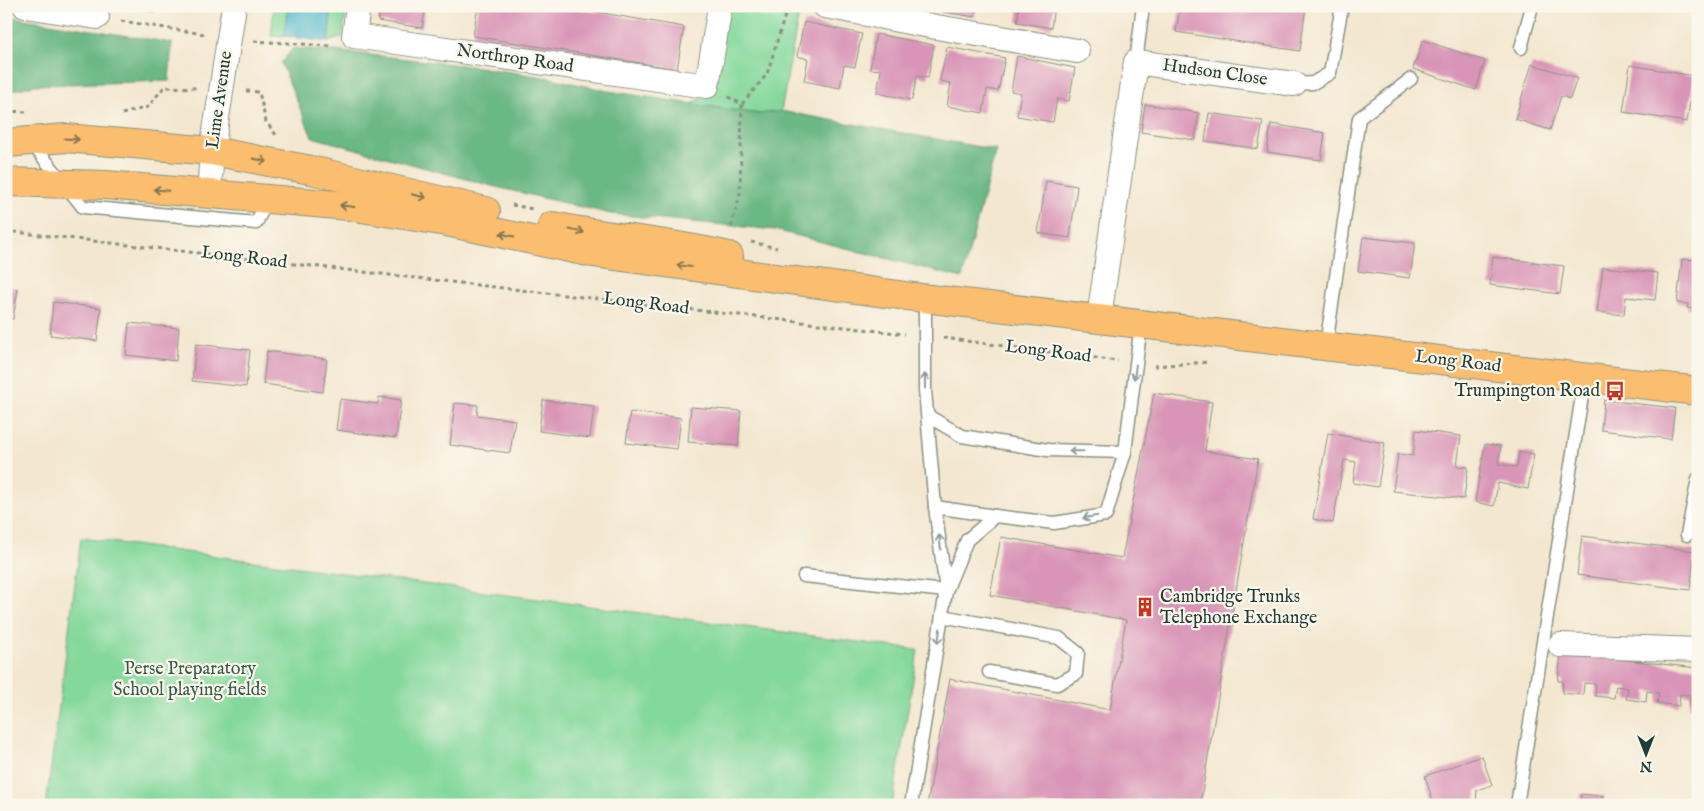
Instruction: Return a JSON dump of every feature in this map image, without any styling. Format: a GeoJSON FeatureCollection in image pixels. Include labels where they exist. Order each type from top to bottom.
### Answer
{"type":"FeatureCollection","features":[{"type":"Feature","properties":{"kind":"main road","name":"Long Road"},"geometry":{"type":"LineString","coordinates":[[18,142],[66,138],[212,151],[311,170],[580,232],[688,247],[916,298]]}},
{"type":"Feature","properties":{"kind":"main road","name":"Long Road"},"geometry":{"type":"LineString","coordinates":[[6,182],[106,185],[349,206],[447,222],[593,253],[916,298],[1698,391]]}},
{"type":"Feature","properties":{"kind":"street"},"geometry":{"type":"LineString","coordinates":[[25,6],[57,9],[97,17]]}},
{"type":"Feature","properties":{"kind":"street","name":"Lime Avenue"},"geometry":{"type":"LineString","coordinates":[[209,194],[212,151],[234,6]]}},
{"type":"Feature","properties":{"kind":"street"},"geometry":{"type":"LineString","coordinates":[[354,36],[358,6]]}},
{"type":"Feature","properties":{"kind":"street"},"geometry":{"type":"LineString","coordinates":[[706,86],[720,6]]}},
{"type":"Feature","properties":{"kind":"street"},"geometry":{"type":"LineString","coordinates":[[825,6],[920,15],[1077,51]]}},
{"type":"Feature","properties":{"kind":"street","name":"Northrop Road"},"geometry":{"type":"LineString","coordinates":[[354,36],[706,86]]}},
{"type":"Feature","properties":{"kind":"street"},"geometry":{"type":"LineString","coordinates":[[1100,319],[1136,62]]}},
{"type":"Feature","properties":{"kind":"street","name":"Hudson Close"},"geometry":{"type":"LineString","coordinates":[[1136,62],[1294,84]]}},
{"type":"Feature","properties":{"kind":"street"},"geometry":{"type":"LineString","coordinates":[[1560,644],[1698,650]]}},
{"type":"Feature","properties":{"kind":"lane"},"geometry":{"type":"LineString","coordinates":[[1136,62],[1143,6]]}},
{"type":"Feature","properties":{"kind":"lane"},"geometry":{"type":"LineString","coordinates":[[1294,84],[1313,83],[1330,72],[1342,6]]}},
{"type":"Feature","properties":{"kind":"lane"},"geometry":{"type":"LineString","coordinates":[[1521,48],[1532,6]]}},
{"type":"Feature","properties":{"kind":"lane"},"geometry":{"type":"LineString","coordinates":[[1326,346],[1359,118],[1411,79]]}},
{"type":"Feature","properties":{"kind":"lane"},"geometry":{"type":"LineString","coordinates":[[18,142],[64,184],[83,206],[256,223],[268,199]]}},
{"type":"Feature","properties":{"kind":"lane"},"geometry":{"type":"LineString","coordinates":[[916,298],[926,336],[926,390],[935,508],[946,591]]}},
{"type":"Feature","properties":{"kind":"lane"},"geometry":{"type":"LineString","coordinates":[[935,508],[1054,523],[1106,515],[1125,452],[1141,324]]}},
{"type":"Feature","properties":{"kind":"lane"},"geometry":{"type":"LineString","coordinates":[[1517,805],[1585,377]]}},
{"type":"Feature","properties":{"kind":"lane"},"geometry":{"type":"LineString","coordinates":[[928,416],[962,436],[1048,450],[1125,452]]}},
{"type":"Feature","properties":{"kind":"lane"},"geometry":{"type":"LineString","coordinates":[[1687,535],[1698,479]]}},
{"type":"Feature","properties":{"kind":"lane"},"geometry":{"type":"LineString","coordinates":[[911,805],[946,591],[967,540],[995,516]]}},
{"type":"Feature","properties":{"kind":"lane"},"geometry":{"type":"LineString","coordinates":[[804,576],[946,591]]}},
{"type":"Feature","properties":{"kind":"lane"},"geometry":{"type":"LineString","coordinates":[[942,616],[1059,638],[1078,654],[1076,674],[1057,684],[990,672]]}},
{"type":"Feature","properties":{"kind":"path"},"geometry":{"type":"LineString","coordinates":[[729,236],[740,194],[742,104],[767,74],[787,9],[796,6]]}},
{"type":"Feature","properties":{"kind":"path"},"geometry":{"type":"LineString","coordinates":[[97,17],[229,40],[335,46],[354,36]]}},
{"type":"Feature","properties":{"kind":"path"},"geometry":{"type":"LineString","coordinates":[[706,86],[742,104]]}},
{"type":"Feature","properties":{"kind":"path","name":"Long Road"},"geometry":{"type":"LineString","coordinates":[[6,231],[926,336],[1136,364],[1159,366],[1218,361]]}},
{"type":"Feature","properties":{"kind":"green space"},"geometry":{"type":"Polygon","coordinates":[[[274,6],[288,6],[284,36],[271,36],[274,6]]]}},
{"type":"Feature","properties":{"kind":"green space"},"geometry":{"type":"Polygon","coordinates":[[[332,6],[347,6],[342,37],[328,42],[332,6]]]}},
{"type":"Feature","properties":{"kind":"green space"},"geometry":{"type":"Polygon","coordinates":[[[730,6],[801,6],[781,111],[759,114],[692,104],[706,95],[730,6]]]}},
{"type":"Feature","properties":{"kind":"green space"},"geometry":{"type":"Polygon","coordinates":[[[6,16],[172,43],[169,81],[34,85],[6,92],[6,16]]]}},
{"type":"Feature","properties":{"kind":"green space"},"geometry":{"type":"Polygon","coordinates":[[[293,48],[471,66],[550,78],[608,91],[759,114],[781,111],[996,150],[962,278],[775,230],[611,214],[492,186],[312,137],[281,63],[293,48]]]}},
{"type":"Feature","properties":{"kind":"green space","name":"Perse Preparatory School playing fields"},"geometry":{"type":"Polygon","coordinates":[[[81,538],[918,650],[892,805],[46,805],[81,538]]]}},
{"type":"Feature","properties":{"kind":"water"},"geometry":{"type":"Polygon","coordinates":[[[288,6],[332,6],[328,42],[284,36],[288,6]]]}},
{"type":"Feature","properties":{"kind":"building"},"geometry":{"type":"Polygon","coordinates":[[[127,6],[155,6],[154,12],[127,6]]]}},
{"type":"Feature","properties":{"kind":"building"},"geometry":{"type":"Polygon","coordinates":[[[381,6],[426,6],[422,28],[378,21],[381,6]]]}},
{"type":"Feature","properties":{"kind":"building"},"geometry":{"type":"Polygon","coordinates":[[[478,6],[561,6],[684,27],[677,69],[473,36],[478,6]]]}},
{"type":"Feature","properties":{"kind":"building"},"geometry":{"type":"Polygon","coordinates":[[[944,6],[977,6],[975,17],[943,12],[944,6]]]}},
{"type":"Feature","properties":{"kind":"building"},"geometry":{"type":"Polygon","coordinates":[[[1019,6],[1054,6],[1051,28],[1017,22],[1019,6]]]}},
{"type":"Feature","properties":{"kind":"building"},"geometry":{"type":"Polygon","coordinates":[[[1180,6],[1306,6],[1300,51],[1176,32],[1180,6]]]}},
{"type":"Feature","properties":{"kind":"building"},"geometry":{"type":"Polygon","coordinates":[[[804,22],[862,34],[855,67],[844,65],[840,88],[804,81],[808,59],[797,56],[804,22]]]}},
{"type":"Feature","properties":{"kind":"building"},"geometry":{"type":"Polygon","coordinates":[[[876,34],[934,45],[928,78],[917,76],[912,100],[877,93],[881,70],[870,69],[876,34]]]}},
{"type":"Feature","properties":{"kind":"building"},"geometry":{"type":"Polygon","coordinates":[[[1423,40],[1485,61],[1476,90],[1413,69],[1423,40]]]}},
{"type":"Feature","properties":{"kind":"building"},"geometry":{"type":"Polygon","coordinates":[[[947,47],[1005,58],[998,91],[987,89],[983,113],[947,106],[951,83],[940,81],[947,47]]]}},
{"type":"Feature","properties":{"kind":"building"},"geometry":{"type":"Polygon","coordinates":[[[1017,56],[1075,68],[1069,101],[1057,99],[1053,122],[1017,116],[1021,93],[1011,91],[1017,56]]]}},
{"type":"Feature","properties":{"kind":"building"},"geometry":{"type":"Polygon","coordinates":[[[1532,64],[1577,78],[1570,99],[1561,96],[1550,130],[1515,119],[1532,64]]]}},
{"type":"Feature","properties":{"kind":"building"},"geometry":{"type":"Polygon","coordinates":[[[1630,65],[1694,76],[1687,122],[1623,112],[1630,65]]]}},
{"type":"Feature","properties":{"kind":"building"},"geometry":{"type":"Polygon","coordinates":[[[1145,104],[1199,113],[1195,140],[1141,132],[1145,104]]]}},
{"type":"Feature","properties":{"kind":"building"},"geometry":{"type":"Polygon","coordinates":[[[1209,113],[1263,121],[1258,149],[1205,141],[1209,113]]]}},
{"type":"Feature","properties":{"kind":"building"},"geometry":{"type":"Polygon","coordinates":[[[1271,124],[1325,133],[1321,160],[1267,152],[1271,124]]]}},
{"type":"Feature","properties":{"kind":"building"},"geometry":{"type":"Polygon","coordinates":[[[1046,181],[1077,186],[1070,238],[1038,233],[1046,181]]]}},
{"type":"Feature","properties":{"kind":"building"},"geometry":{"type":"Polygon","coordinates":[[[1363,237],[1415,243],[1410,278],[1358,271],[1363,237]]]}},
{"type":"Feature","properties":{"kind":"building"},"geometry":{"type":"Polygon","coordinates":[[[1493,257],[1564,266],[1560,294],[1490,285],[1493,257]]]}},
{"type":"Feature","properties":{"kind":"building"},"geometry":{"type":"Polygon","coordinates":[[[1682,259],[1698,260],[1698,309],[1687,308],[1688,304],[1677,303],[1682,259]]]}},
{"type":"Feature","properties":{"kind":"building"},"geometry":{"type":"Polygon","coordinates":[[[1603,267],[1658,273],[1655,300],[1626,297],[1624,315],[1597,312],[1603,267]]]}},
{"type":"Feature","properties":{"kind":"building"},"geometry":{"type":"Polygon","coordinates":[[[6,287],[18,289],[13,319],[6,318],[6,287]]]}},
{"type":"Feature","properties":{"kind":"building"},"geometry":{"type":"Polygon","coordinates":[[[53,302],[101,308],[97,341],[50,335],[53,302]]]}},
{"type":"Feature","properties":{"kind":"building"},"geometry":{"type":"Polygon","coordinates":[[[129,323],[179,328],[176,361],[126,355],[129,323]]]}},
{"type":"Feature","properties":{"kind":"building"},"geometry":{"type":"Polygon","coordinates":[[[196,344],[250,350],[246,387],[192,381],[196,344]]]}},
{"type":"Feature","properties":{"kind":"building"},"geometry":{"type":"Polygon","coordinates":[[[267,351],[327,359],[323,392],[263,384],[267,351]]]}},
{"type":"Feature","properties":{"kind":"building","name":"Cambridge Trunks Telephone Exchange"},"geometry":{"type":"Polygon","coordinates":[[[1154,393],[1212,402],[1205,451],[1258,459],[1200,805],[927,805],[950,679],[1110,710],[1126,620],[990,595],[1001,537],[1122,558],[1154,393]]]}},
{"type":"Feature","properties":{"kind":"building"},"geometry":{"type":"Polygon","coordinates":[[[379,397],[401,400],[396,438],[336,430],[340,399],[378,404],[379,397]]]}},
{"type":"Feature","properties":{"kind":"building"},"geometry":{"type":"Polygon","coordinates":[[[543,400],[594,406],[590,438],[539,431],[543,400]]]}},
{"type":"Feature","properties":{"kind":"building"},"geometry":{"type":"Polygon","coordinates":[[[1604,400],[1675,408],[1671,439],[1601,430],[1604,400]]]}},
{"type":"Feature","properties":{"kind":"building"},"geometry":{"type":"Polygon","coordinates":[[[455,403],[478,405],[477,415],[515,420],[510,453],[450,445],[455,403]]]}},
{"type":"Feature","properties":{"kind":"building"},"geometry":{"type":"Polygon","coordinates":[[[691,407],[741,411],[738,446],[688,442],[691,407]]]}},
{"type":"Feature","properties":{"kind":"building"},"geometry":{"type":"Polygon","coordinates":[[[630,412],[681,418],[677,449],[626,443],[630,412]]]}},
{"type":"Feature","properties":{"kind":"building"},"geometry":{"type":"Polygon","coordinates":[[[1416,430],[1461,436],[1457,466],[1468,467],[1464,499],[1393,491],[1398,454],[1413,456],[1416,430]]]}},
{"type":"Feature","properties":{"kind":"building"},"geometry":{"type":"Polygon","coordinates":[[[1328,433],[1385,443],[1378,487],[1353,483],[1356,462],[1344,460],[1333,523],[1313,519],[1328,433]]]}},
{"type":"Feature","properties":{"kind":"building"},"geometry":{"type":"Polygon","coordinates":[[[1485,444],[1501,446],[1498,464],[1517,467],[1519,452],[1534,454],[1528,489],[1498,483],[1494,506],[1475,502],[1485,444]]]}},
{"type":"Feature","properties":{"kind":"building"},"geometry":{"type":"Polygon","coordinates":[[[1582,536],[1695,551],[1690,590],[1577,575],[1582,536]]]}},
{"type":"Feature","properties":{"kind":"building"},"geometry":{"type":"Polygon","coordinates":[[[1561,653],[1698,668],[1698,708],[1689,707],[1690,695],[1680,694],[1679,706],[1657,703],[1659,693],[1647,691],[1646,702],[1626,699],[1628,688],[1616,686],[1614,698],[1595,696],[1596,684],[1584,683],[1583,695],[1562,693],[1563,681],[1558,681],[1561,653]]]}},
{"type":"Feature","properties":{"kind":"building"},"geometry":{"type":"Polygon","coordinates":[[[1482,756],[1492,785],[1477,790],[1476,805],[1449,805],[1449,803],[1434,805],[1425,776],[1482,756]]]}},
{"type":"Feature","properties":{"kind":"building"},"geometry":{"type":"Polygon","coordinates":[[[1581,794],[1604,796],[1603,805],[1580,805],[1581,794]]]}},
{"type":"Feature","properties":{"kind":"place","name":"Trumpington Road"},"geometry":{"type":"Point","coordinates":[1615,391]}},
{"type":"Feature","properties":{"kind":"place","name":"Cambridge Trunks Telephone Exchange"},"geometry":{"type":"Point","coordinates":[1145,607]}}]}
